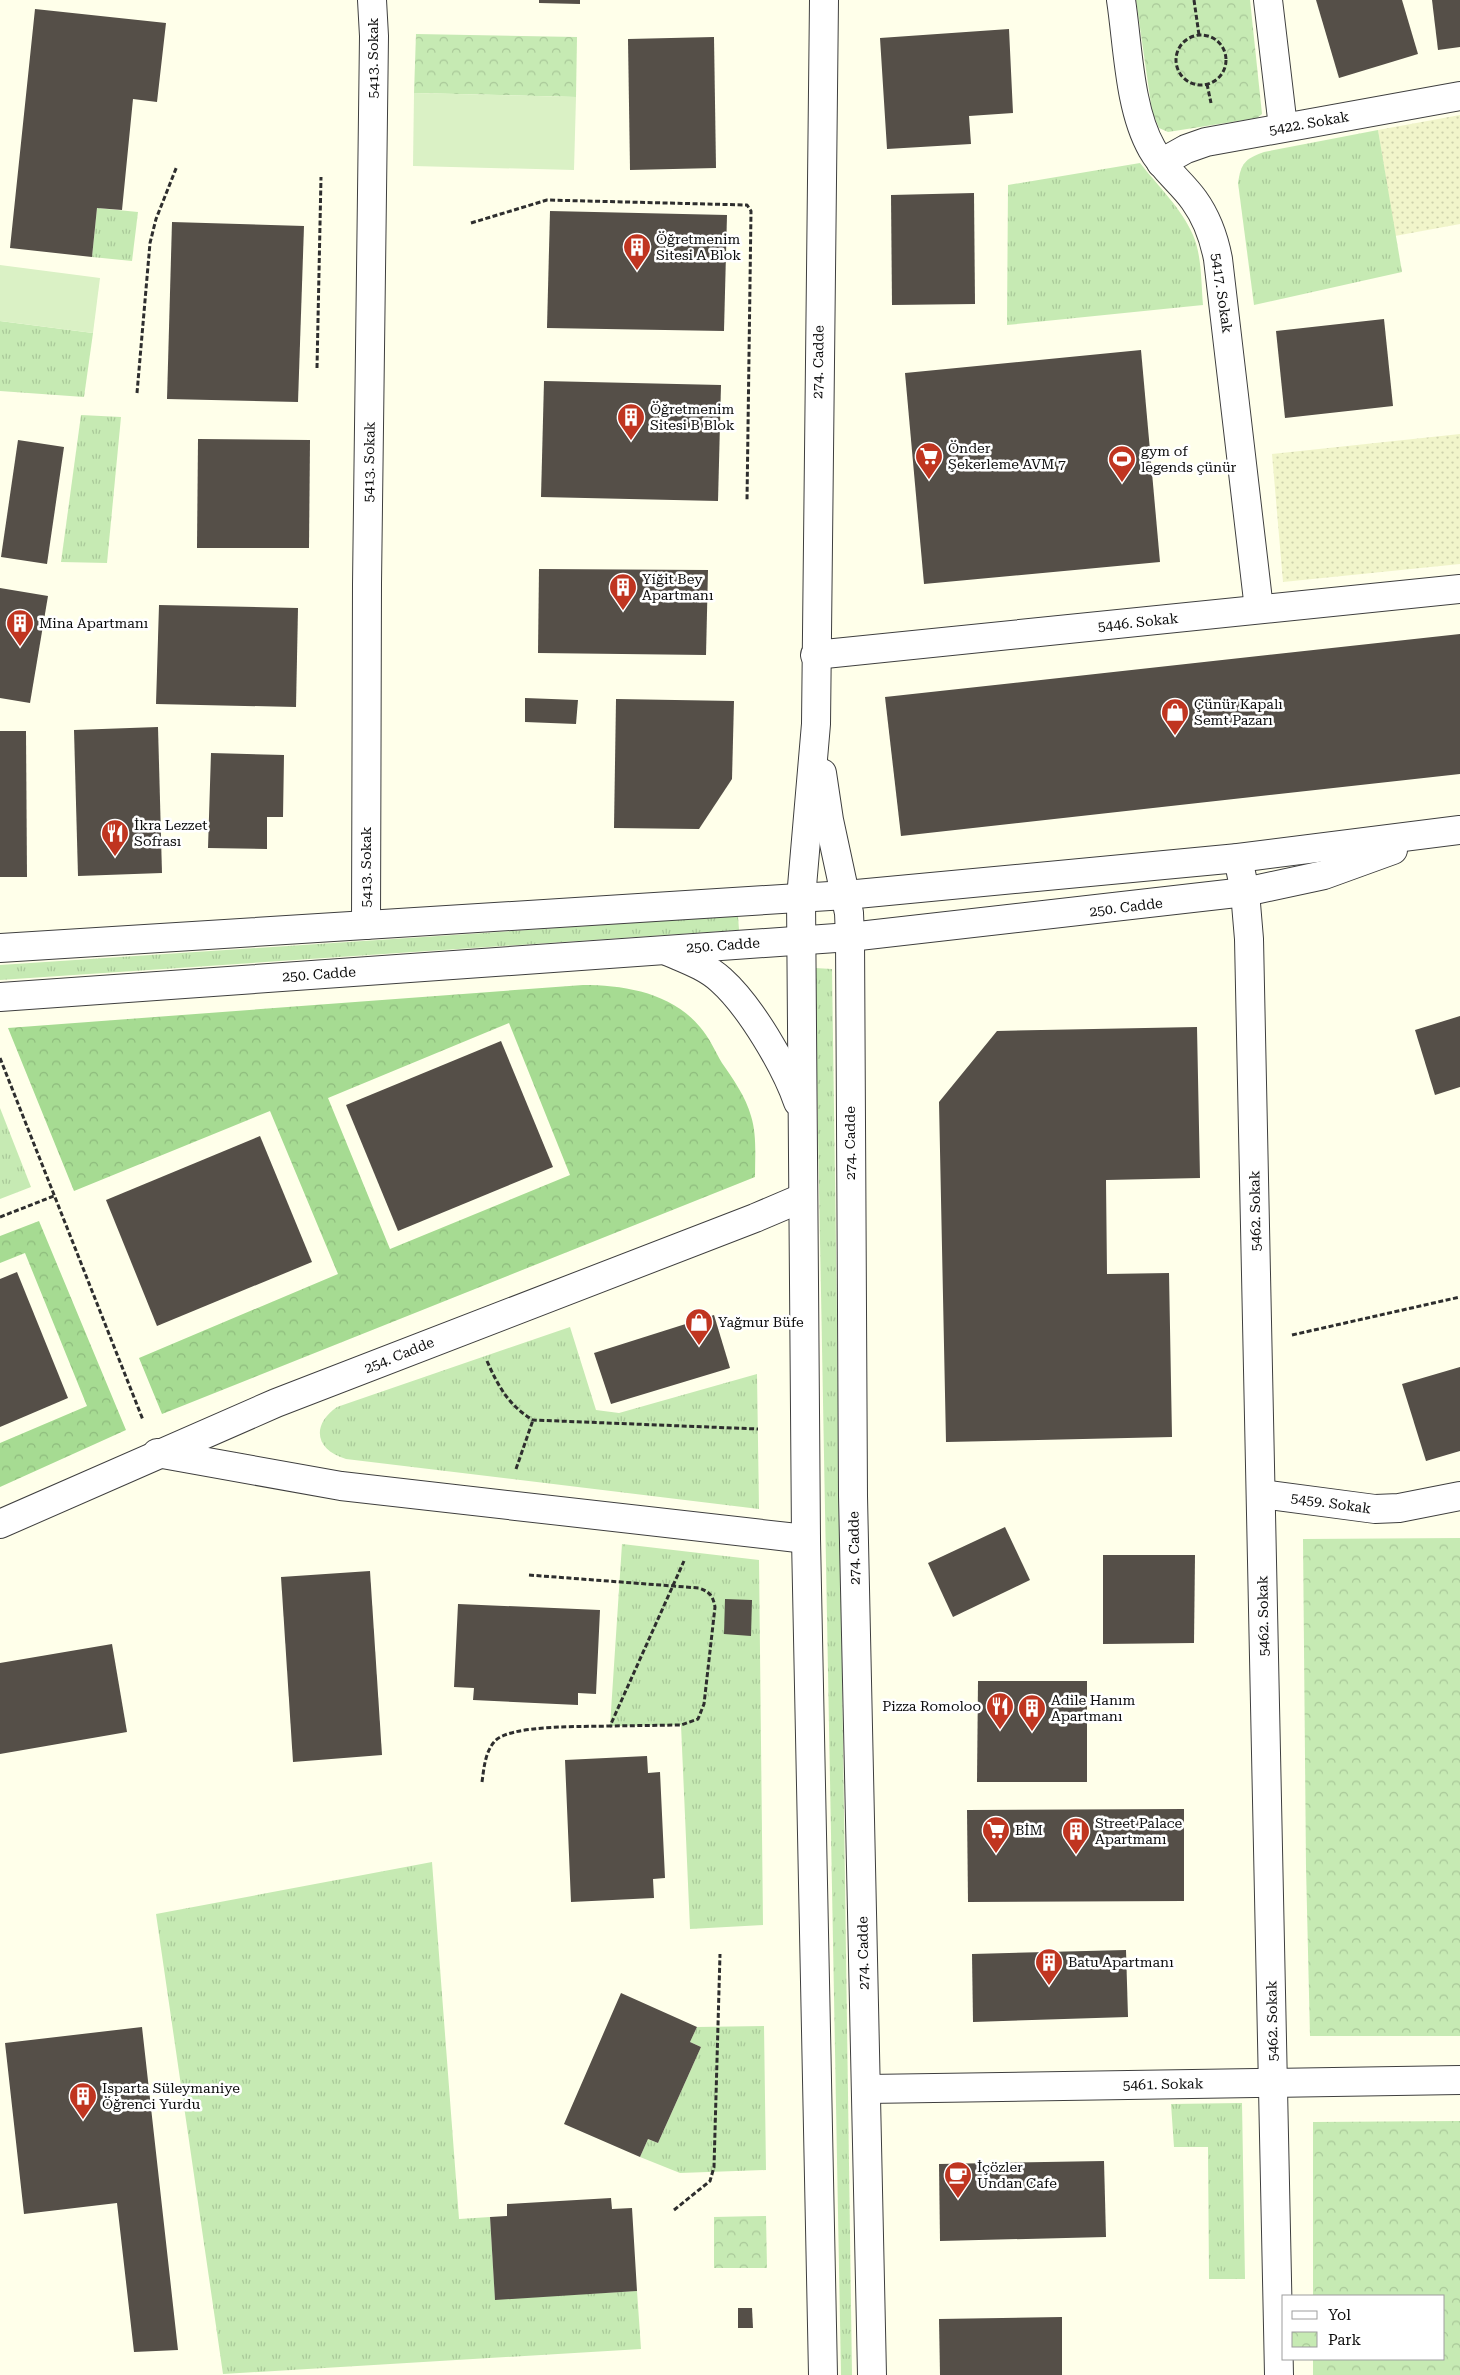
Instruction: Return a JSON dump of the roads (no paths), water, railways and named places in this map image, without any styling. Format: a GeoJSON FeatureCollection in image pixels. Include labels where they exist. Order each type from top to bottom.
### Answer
{"type":"FeatureCollection","features":[{"type":"Feature","properties":{"kind":"street","name":"5413. Sokak"},"geometry":{"type":"LineString","coordinates":[[366,925],[367,584],[374,46],[372,0]]}},
{"type":"Feature","properties":{"kind":"street","name":"274. Cadde"},"geometry":{"type":"LineString","coordinates":[[823,2375],[806,1539],[801,898],[816,724],[815,655],[824,0]]}},
{"type":"Feature","properties":{"kind":"street","name":"5417. Sokak"},"geometry":{"type":"LineString","coordinates":[[1121,0],[1140,120],[1152,149],[1194,200],[1212,233],[1218,259],[1259,609]]}},
{"type":"Feature","properties":{"kind":"street"},"geometry":{"type":"LineString","coordinates":[[1268,0],[1283,127]]}},
{"type":"Feature","properties":{"kind":"street","name":"5422. Sokak"},"geometry":{"type":"LineString","coordinates":[[1162,163],[1186,149],[1206,142],[1460,96]]}},
{"type":"Feature","properties":{"kind":"street","name":"5446. Sokak"},"geometry":{"type":"LineString","coordinates":[[815,655],[1460,589]]}},
{"type":"Feature","properties":{"kind":"street","name":"274. Cadde"},"geometry":{"type":"LineString","coordinates":[[816,724],[829,820],[846,895],[850,937],[853,1514],[872,2375]]}},
{"type":"Feature","properties":{"kind":"street","name":"250. Cadde"},"geometry":{"type":"LineString","coordinates":[[0,948],[846,895],[1238,858],[1447,832]]}},
{"type":"Feature","properties":{"kind":"street","name":"250. Cadde"},"geometry":{"type":"LineString","coordinates":[[0,996],[850,937],[1245,892],[1324,874],[1447,832]]}},
{"type":"Feature","properties":{"kind":"street","name":"5462. Sokak"},"geometry":{"type":"LineString","coordinates":[[1238,858],[1245,892],[1249,939],[1279,2375]]}},
{"type":"Feature","properties":{"kind":"street"},"geometry":{"type":"LineString","coordinates":[[663,949],[704,968],[720,980],[737,997],[774,1053],[795,1094],[802,1116]]}},
{"type":"Feature","properties":{"kind":"street","name":"254. Cadde"},"geometry":{"type":"LineString","coordinates":[[0,1524],[157,1453],[276,1403],[755,1218],[802,1198]]}},
{"type":"Feature","properties":{"kind":"street"},"geometry":{"type":"LineString","coordinates":[[157,1453],[341,1486],[806,1539]]}},
{"type":"Feature","properties":{"kind":"street","name":"5459. Sokak"},"geometry":{"type":"LineString","coordinates":[[1261,1494],[1375,1509],[1399,1508],[1460,1496]]}},
{"type":"Feature","properties":{"kind":"street","name":"5461. Sokak"},"geometry":{"type":"LineString","coordinates":[[866,2089],[1460,2080]]}},
{"type":"Feature","properties":{"kind":"place","name":"Öğretmenim Sitesi A Blok"},"geometry":{"type":"Point","coordinates":[637,271]}},
{"type":"Feature","properties":{"kind":"place","name":"Öğretmenim Sitesi B Blok"},"geometry":{"type":"Point","coordinates":[631,441]}},
{"type":"Feature","properties":{"kind":"place","name":"Önder Şekerleme AVM 7"},"geometry":{"type":"Point","coordinates":[929,480]}},
{"type":"Feature","properties":{"kind":"place","name":"gym of legends çünür"},"geometry":{"type":"Point","coordinates":[1122,483]}},
{"type":"Feature","properties":{"kind":"place","name":"Yiğit Bey Apartmanı"},"geometry":{"type":"Point","coordinates":[623,611]}},
{"type":"Feature","properties":{"kind":"place","name":"Mina Apartmanı"},"geometry":{"type":"Point","coordinates":[20,647]}},
{"type":"Feature","properties":{"kind":"place","name":"Çünür Kapalı Semt Pazarı"},"geometry":{"type":"Point","coordinates":[1175,736]}},
{"type":"Feature","properties":{"kind":"place","name":"İkra Lezzet Sofrası"},"geometry":{"type":"Point","coordinates":[115,857]}},
{"type":"Feature","properties":{"kind":"place","name":"Yağmur Büfe"},"geometry":{"type":"Point","coordinates":[699,1346]}},
{"type":"Feature","properties":{"kind":"place","name":"Pizza Romoloo"},"geometry":{"type":"Point","coordinates":[1000,1730]}},
{"type":"Feature","properties":{"kind":"place","name":"Adile Hanım Apartmanı"},"geometry":{"type":"Point","coordinates":[1032,1732]}},
{"type":"Feature","properties":{"kind":"place","name":"BİM"},"geometry":{"type":"Point","coordinates":[996,1854]}},
{"type":"Feature","properties":{"kind":"place","name":"Street Palace Apartmanı"},"geometry":{"type":"Point","coordinates":[1076,1855]}},
{"type":"Feature","properties":{"kind":"place","name":"Batu Apartmanı"},"geometry":{"type":"Point","coordinates":[1049,1986]}},
{"type":"Feature","properties":{"kind":"place","name":"Isparta Süleymaniye Öğrenci Yurdu"},"geometry":{"type":"Point","coordinates":[83,2120]}},
{"type":"Feature","properties":{"kind":"place","name":"İçözler Undan Cafe"},"geometry":{"type":"Point","coordinates":[958,2199]}}]}
